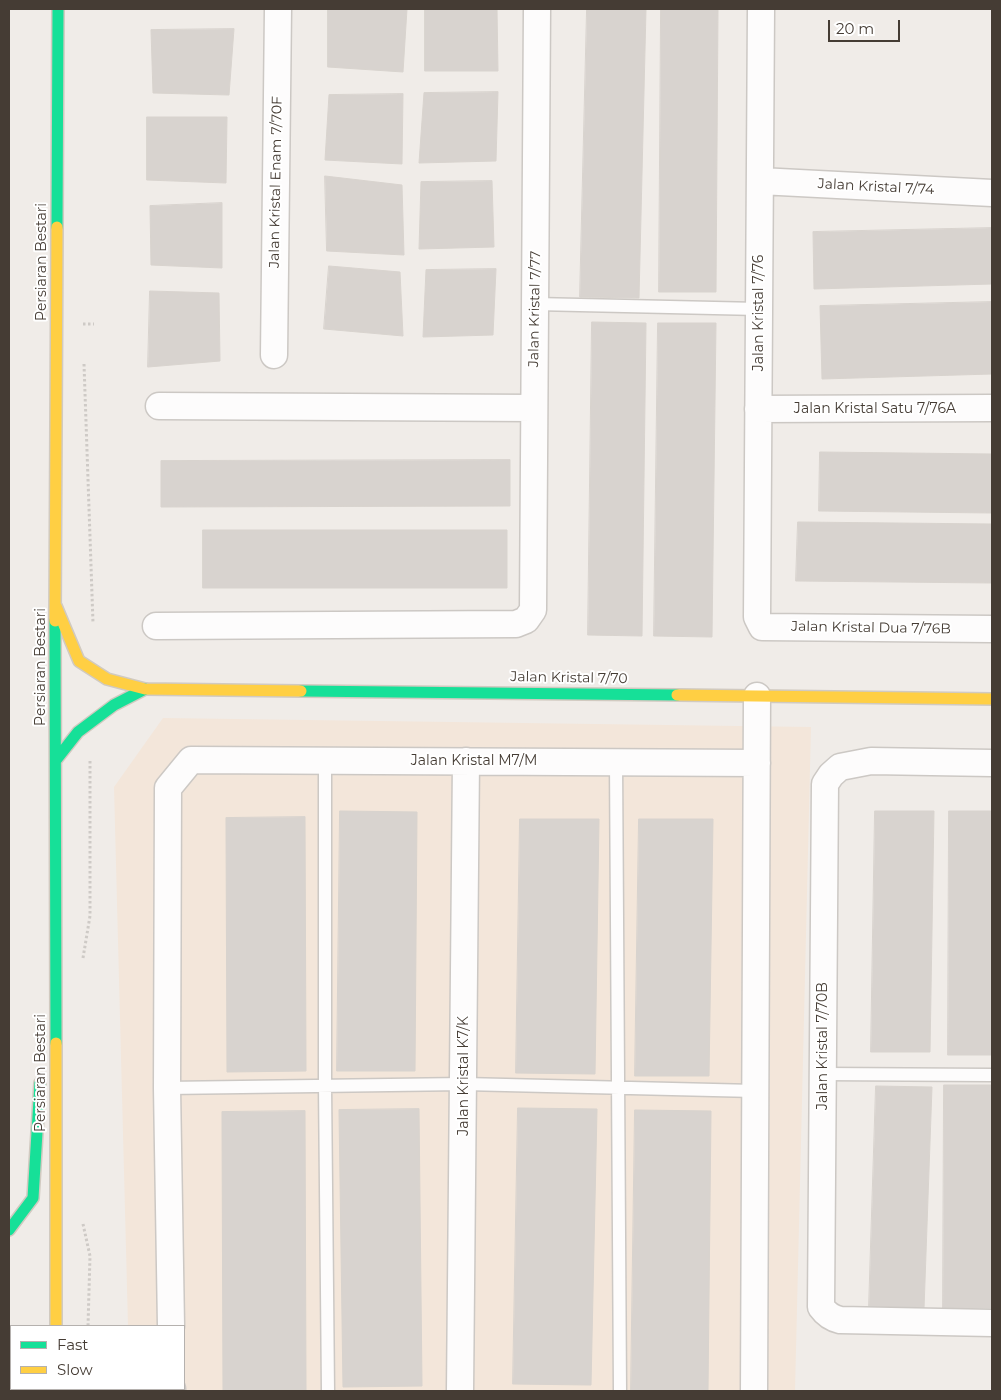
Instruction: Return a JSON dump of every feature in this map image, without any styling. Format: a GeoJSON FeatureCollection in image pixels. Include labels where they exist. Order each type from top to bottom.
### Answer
{"type":"FeatureCollection","features":[{"type":"Feature","properties":{"kind":"main road","name":"Persiaran Bestari"},"geometry":{"type":"LineString","coordinates":[[56,1325],[58,9]]}},
{"type":"Feature","properties":{"kind":"main road","name":"Jalan Kristal 7/70"},"geometry":{"type":"LineString","coordinates":[[56,606],[79,661],[107,679],[146,688],[992,699]]}},
{"type":"Feature","properties":{"kind":"main road"},"geometry":{"type":"LineString","coordinates":[[56,760],[78,732],[114,705],[146,688]]}},
{"type":"Feature","properties":{"kind":"main road"},"geometry":{"type":"LineString","coordinates":[[45,1030],[56,922]]}},
{"type":"Feature","properties":{"kind":"main road"},"geometry":{"type":"LineString","coordinates":[[9,1230],[33,1198],[41,1069]]}},
{"type":"Feature","properties":{"kind":"street","name":"Jalan Kristal Enam 7/70F"},"geometry":{"type":"LineString","coordinates":[[274,355],[278,9]]}},
{"type":"Feature","properties":{"kind":"street","name":"Jalan Kristal 7/77"},"geometry":{"type":"LineString","coordinates":[[156,626],[516,624],[526,620],[533,610],[537,9]]}},
{"type":"Feature","properties":{"kind":"street","name":"Jalan Kristal 7/76"},"geometry":{"type":"LineString","coordinates":[[757,617],[761,9]]}},
{"type":"Feature","properties":{"kind":"street","name":"Jalan Kristal 7/74"},"geometry":{"type":"LineString","coordinates":[[760,181],[992,193]]}},
{"type":"Feature","properties":{"kind":"street"},"geometry":{"type":"LineString","coordinates":[[158,406],[534,408]]}},
{"type":"Feature","properties":{"kind":"street","name":"Jalan Kristal Satu 7/76A"},"geometry":{"type":"LineString","coordinates":[[758,409],[992,408]]}},
{"type":"Feature","properties":{"kind":"street","name":"Jalan Kristal Dua 7/76B"},"geometry":{"type":"LineString","coordinates":[[757,617],[762,627],[992,629]]}},
{"type":"Feature","properties":{"kind":"street"},"geometry":{"type":"LineString","coordinates":[[754,1391],[757,696]]}},
{"type":"Feature","properties":{"kind":"street","name":"Jalan Kristal M7/M"},"geometry":{"type":"LineString","coordinates":[[167,1088],[168,788],[191,760],[757,763]]}},
{"type":"Feature","properties":{"kind":"street","name":"Jalan Kristal K7/K"},"geometry":{"type":"LineString","coordinates":[[460,1391],[466,761]]}},
{"type":"Feature","properties":{"kind":"street","name":"Jalan Kristal 7/70B"},"geometry":{"type":"LineString","coordinates":[[992,763],[871,761],[840,767],[831,774],[825,784],[821,1307],[826,1313],[840,1320],[992,1323]]}},
{"type":"Feature","properties":{"kind":"street"},"geometry":{"type":"LineString","coordinates":[[167,1088],[171,1325]]}},
{"type":"Feature","properties":{"kind":"lane"},"geometry":{"type":"LineString","coordinates":[[535,304],[759,309]]}},
{"type":"Feature","properties":{"kind":"lane"},"geometry":{"type":"LineString","coordinates":[[325,761],[325,1086],[328,1391]]}},
{"type":"Feature","properties":{"kind":"lane"},"geometry":{"type":"LineString","coordinates":[[616,762],[620,1391]]}},
{"type":"Feature","properties":{"kind":"lane"},"geometry":{"type":"LineString","coordinates":[[823,1074],[992,1075]]}},
{"type":"Feature","properties":{"kind":"lane"},"geometry":{"type":"LineString","coordinates":[[167,1088],[464,1084],[755,1091]]}},
{"type":"Feature","properties":{"kind":"shaded area"},"geometry":{"type":"Polygon","coordinates":[[[163,718],[811,727],[795,1391],[130,1391],[185,1390],[185,1325],[128,1325],[114,787],[163,718]]]}},
{"type":"Feature","properties":{"kind":"building"},"geometry":{"type":"Polygon","coordinates":[[[328,9],[407,9],[403,72],[328,67],[328,9]]]}},
{"type":"Feature","properties":{"kind":"building"},"geometry":{"type":"Polygon","coordinates":[[[425,9],[497,9],[498,71],[425,71],[425,9]]]}},
{"type":"Feature","properties":{"kind":"building"},"geometry":{"type":"Polygon","coordinates":[[[587,9],[646,9],[639,298],[580,297],[587,9]]]}},
{"type":"Feature","properties":{"kind":"building"},"geometry":{"type":"Polygon","coordinates":[[[661,9],[718,9],[716,292],[659,292],[661,9]]]}},
{"type":"Feature","properties":{"kind":"building"},"geometry":{"type":"Polygon","coordinates":[[[234,29],[229,95],[153,93],[151,30],[234,29]]]}},
{"type":"Feature","properties":{"kind":"building"},"geometry":{"type":"Polygon","coordinates":[[[498,92],[496,161],[419,163],[424,93],[498,92]]]}},
{"type":"Feature","properties":{"kind":"building"},"geometry":{"type":"Polygon","coordinates":[[[403,94],[402,164],[325,160],[329,95],[403,94]]]}},
{"type":"Feature","properties":{"kind":"building"},"geometry":{"type":"Polygon","coordinates":[[[147,117],[227,117],[226,183],[147,180],[147,117]]]}},
{"type":"Feature","properties":{"kind":"building"},"geometry":{"type":"Polygon","coordinates":[[[325,176],[402,185],[404,255],[327,251],[325,176]]]}},
{"type":"Feature","properties":{"kind":"building"},"geometry":{"type":"Polygon","coordinates":[[[492,181],[494,247],[419,249],[421,182],[492,181]]]}},
{"type":"Feature","properties":{"kind":"building"},"geometry":{"type":"Polygon","coordinates":[[[222,203],[222,268],[151,265],[150,206],[222,203]]]}},
{"type":"Feature","properties":{"kind":"building"},"geometry":{"type":"Polygon","coordinates":[[[992,228],[992,284],[814,289],[813,232],[992,228]]]}},
{"type":"Feature","properties":{"kind":"building"},"geometry":{"type":"Polygon","coordinates":[[[329,266],[400,272],[403,336],[324,329],[329,266]]]}},
{"type":"Feature","properties":{"kind":"building"},"geometry":{"type":"Polygon","coordinates":[[[496,269],[493,335],[423,337],[426,270],[496,269]]]}},
{"type":"Feature","properties":{"kind":"building"},"geometry":{"type":"Polygon","coordinates":[[[150,291],[219,293],[220,361],[148,367],[150,291]]]}},
{"type":"Feature","properties":{"kind":"building"},"geometry":{"type":"Polygon","coordinates":[[[992,302],[992,374],[822,379],[820,306],[992,302]]]}},
{"type":"Feature","properties":{"kind":"building"},"geometry":{"type":"Polygon","coordinates":[[[592,322],[646,323],[642,636],[588,635],[592,322]]]}},
{"type":"Feature","properties":{"kind":"building"},"geometry":{"type":"Polygon","coordinates":[[[658,323],[716,323],[712,637],[654,636],[658,323]]]}},
{"type":"Feature","properties":{"kind":"building"},"geometry":{"type":"Polygon","coordinates":[[[820,452],[992,454],[992,513],[819,511],[820,452]]]}},
{"type":"Feature","properties":{"kind":"building"},"geometry":{"type":"Polygon","coordinates":[[[510,460],[510,506],[161,507],[161,461],[510,460]]]}},
{"type":"Feature","properties":{"kind":"building"},"geometry":{"type":"Polygon","coordinates":[[[798,522],[992,524],[992,583],[796,581],[798,522]]]}},
{"type":"Feature","properties":{"kind":"building"},"geometry":{"type":"Polygon","coordinates":[[[203,530],[507,530],[507,588],[203,588],[203,530]]]}},
{"type":"Feature","properties":{"kind":"building"},"geometry":{"type":"Polygon","coordinates":[[[340,811],[417,812],[415,1071],[337,1071],[340,811]]]}},
{"type":"Feature","properties":{"kind":"building"},"geometry":{"type":"Polygon","coordinates":[[[875,811],[934,811],[930,1052],[871,1052],[875,811]]]}},
{"type":"Feature","properties":{"kind":"building"},"geometry":{"type":"Polygon","coordinates":[[[949,811],[992,811],[992,1055],[948,1055],[949,811]]]}},
{"type":"Feature","properties":{"kind":"building"},"geometry":{"type":"Polygon","coordinates":[[[305,817],[306,1071],[227,1072],[226,818],[305,817]]]}},
{"type":"Feature","properties":{"kind":"building"},"geometry":{"type":"Polygon","coordinates":[[[520,819],[599,819],[595,1074],[516,1073],[520,819]]]}},
{"type":"Feature","properties":{"kind":"building"},"geometry":{"type":"Polygon","coordinates":[[[639,819],[713,819],[709,1076],[635,1076],[639,819]]]}},
{"type":"Feature","properties":{"kind":"building"},"geometry":{"type":"Polygon","coordinates":[[[944,1085],[992,1085],[992,1308],[943,1308],[944,1085]]]}},
{"type":"Feature","properties":{"kind":"building"},"geometry":{"type":"Polygon","coordinates":[[[876,1086],[932,1087],[924,1309],[869,1307],[876,1086]]]}},
{"type":"Feature","properties":{"kind":"building"},"geometry":{"type":"Polygon","coordinates":[[[518,1108],[597,1109],[591,1385],[513,1384],[518,1108]]]}},
{"type":"Feature","properties":{"kind":"building"},"geometry":{"type":"Polygon","coordinates":[[[419,1109],[422,1386],[343,1387],[339,1110],[419,1109]]]}},
{"type":"Feature","properties":{"kind":"building"},"geometry":{"type":"Polygon","coordinates":[[[635,1110],[711,1111],[708,1390],[631,1390],[635,1110]]]}},
{"type":"Feature","properties":{"kind":"building"},"geometry":{"type":"Polygon","coordinates":[[[305,1111],[306,1390],[223,1391],[222,1112],[305,1111]]]}},
{"type":"Feature","properties":{"kind":"traffic: fast"},"geometry":{"type":"LineString","coordinates":[[57,227],[58,9]]}},
{"type":"Feature","properties":{"kind":"traffic: fast"},"geometry":{"type":"LineString","coordinates":[[55,621],[56,1043]]}},
{"type":"Feature","properties":{"kind":"traffic: fast"},"geometry":{"type":"LineString","coordinates":[[56,760],[78,732],[114,705],[145,689]]}},
{"type":"Feature","properties":{"kind":"traffic: fast"},"geometry":{"type":"LineString","coordinates":[[301,691],[677,695]]}},
{"type":"Feature","properties":{"kind":"traffic: fast"},"geometry":{"type":"LineString","coordinates":[[9,1230],[33,1198],[40,1083]]}},
{"type":"Feature","properties":{"kind":"traffic: slow"},"geometry":{"type":"LineString","coordinates":[[55,621],[57,227]]}},
{"type":"Feature","properties":{"kind":"traffic: slow"},"geometry":{"type":"LineString","coordinates":[[56,606],[79,661],[107,679],[145,689],[301,691]]}},
{"type":"Feature","properties":{"kind":"traffic: slow"},"geometry":{"type":"LineString","coordinates":[[677,695],[992,699]]}},
{"type":"Feature","properties":{"kind":"traffic: slow"},"geometry":{"type":"LineString","coordinates":[[56,1043],[56,1325]]}}]}
